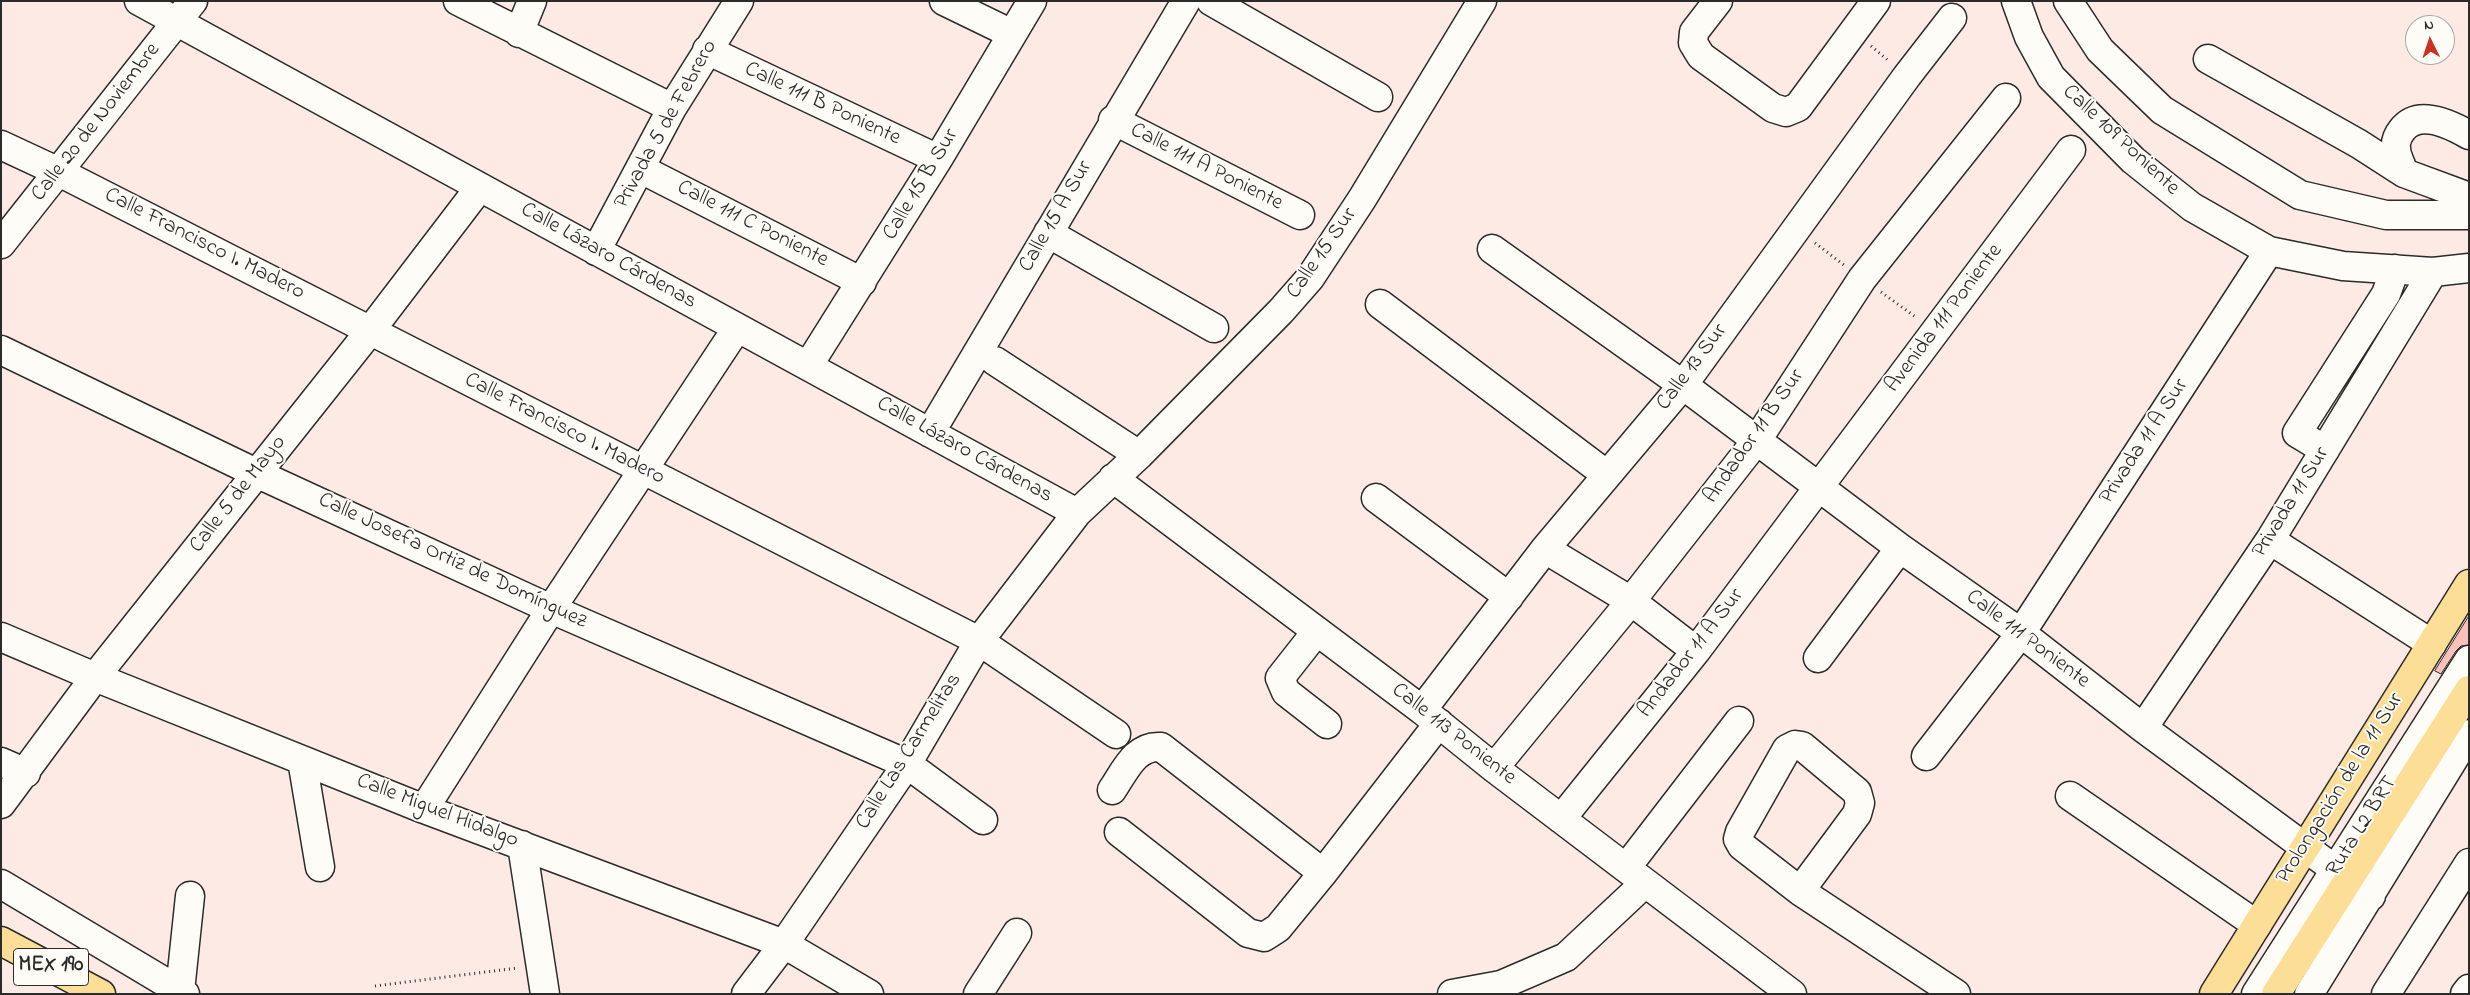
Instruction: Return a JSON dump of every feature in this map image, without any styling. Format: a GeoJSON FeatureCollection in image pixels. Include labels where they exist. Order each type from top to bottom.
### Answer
{"type":"FeatureCollection","features":[{"type":"Feature","properties":{"kind":"main road","name":"Prolongación de la 11 Sur"},"geometry":{"type":"LineString","coordinates":[[2276,994],[2326,863],[2432,644],[2469,584]]}},
{"type":"Feature","properties":{"kind":"main road","name":"Prolongación de la 11 Sur"},"geometry":{"type":"LineString","coordinates":[[2214,994],[2257,925],[2326,863],[2469,690]]}},
{"type":"Feature","properties":{"kind":"main road","name":"MEX 190"},"geometry":{"type":"LineString","coordinates":[[1,941],[101,994]]}},
{"type":"Feature","properties":{"kind":"street","name":"Calle Lázaro Cárdenas"},"geometry":{"type":"LineString","coordinates":[[139,1],[185,12],[480,187],[1077,513]]}},
{"type":"Feature","properties":{"kind":"street"},"geometry":{"type":"LineString","coordinates":[[458,1],[672,108]]}},
{"type":"Feature","properties":{"kind":"street"},"geometry":{"type":"LineString","coordinates":[[519,33],[532,1]]}},
{"type":"Feature","properties":{"kind":"street","name":"Privada 5 de Febrero"},"geometry":{"type":"LineString","coordinates":[[596,251],[642,170],[672,108],[707,50],[740,1]]}},
{"type":"Feature","properties":{"kind":"street"},"geometry":{"type":"LineString","coordinates":[[944,1],[1012,34]]}},
{"type":"Feature","properties":{"kind":"street","name":"Calle 15 B Sur"},"geometry":{"type":"LineString","coordinates":[[808,366],[938,159],[1032,1]]}},
{"type":"Feature","properties":{"kind":"street","name":"Calle 15 A Sur"},"geometry":{"type":"LineString","coordinates":[[930,433],[1113,120],[1186,1]]}},
{"type":"Feature","properties":{"kind":"street"},"geometry":{"type":"LineString","coordinates":[[1211,1],[1378,96]]}},
{"type":"Feature","properties":{"kind":"street","name":"Calle 15 Sur"},"geometry":{"type":"LineString","coordinates":[[1077,513],[1139,455],[1281,311],[1310,278],[1362,198],[1482,1]]}},
{"type":"Feature","properties":{"kind":"street"},"geometry":{"type":"LineString","coordinates":[[1718,1],[1694,32],[1692,43],[1701,56],[1773,108],[1786,112],[1798,107],[1876,1]]}},
{"type":"Feature","properties":{"kind":"street","name":"Calle 109 Poniente"},"geometry":{"type":"LineString","coordinates":[[2016,1],[2029,37],[2052,77],[2080,108],[2133,160],[2192,208],[2269,251],[2343,266],[2433,272],[2469,268]]}},
{"type":"Feature","properties":{"kind":"street"},"geometry":{"type":"LineString","coordinates":[[2068,1],[2100,50],[2162,110],[2300,195],[2386,215],[2469,215]]}},
{"type":"Feature","properties":{"kind":"street","name":"Calle 20 de Noviembre"},"geometry":{"type":"LineString","coordinates":[[1,244],[185,12]]}},
{"type":"Feature","properties":{"kind":"street","name":"Calle 13 Sur"},"geometry":{"type":"LineString","coordinates":[[1119,832],[1248,933],[1264,937],[1278,928],[1323,873],[1509,597],[1545,549],[1683,385],[1907,76],[1952,18]]}},
{"type":"Feature","properties":{"kind":"street","name":"Calle 111 B Poniente"},"geometry":{"type":"LineString","coordinates":[[707,50],[938,159]]}},
{"type":"Feature","properties":{"kind":"street"},"geometry":{"type":"LineString","coordinates":[[2208,59],[2359,144],[2404,173],[2469,197]]}},
{"type":"Feature","properties":{"kind":"street","name":"Andador 11 B Sur"},"geometry":{"type":"LineString","coordinates":[[1494,768],[1631,601],[1758,440],[1862,279],[2006,98]]}},
{"type":"Feature","properties":{"kind":"street"},"geometry":{"type":"LineString","coordinates":[[2404,173],[2396,149],[2397,136],[2407,123],[2423,119],[2451,125],[2469,135]]}},
{"type":"Feature","properties":{"kind":"street","name":"Calle 111 A Poniente"},"geometry":{"type":"LineString","coordinates":[[1113,120],[1300,215]]}},
{"type":"Feature","properties":{"kind":"street","name":"Calle Francisco I. Madero"},"geometry":{"type":"LineString","coordinates":[[1,145],[59,172],[979,641],[1116,734]]}},
{"type":"Feature","properties":{"kind":"street","name":"Avenida 111 Poniente"},"geometry":{"type":"LineString","coordinates":[[1819,487],[2071,150]]}},
{"type":"Feature","properties":{"kind":"street","name":"Calle 111 C Poniente"},"geometry":{"type":"LineString","coordinates":[[642,170],[862,282]]}},
{"type":"Feature","properties":{"kind":"street","name":"Calle 5 de Mayo"},"geometry":{"type":"LineString","coordinates":[[1,804],[26,773],[95,677],[370,331],[480,187]]}},
{"type":"Feature","properties":{"kind":"street"},"geometry":{"type":"LineString","coordinates":[[1048,234],[1214,328]]}},
{"type":"Feature","properties":{"kind":"street","name":"Calle 111 Poniente"},"geometry":{"type":"LineString","coordinates":[[1492,249],[1683,385],[1900,548],[2021,633],[2143,728],[2371,896]]}},
{"type":"Feature","properties":{"kind":"street","name":"Privada 11 A Sur"},"geometry":{"type":"LineString","coordinates":[[1926,756],[2021,633],[2269,251]]}},
{"type":"Feature","properties":{"kind":"street"},"geometry":{"type":"LineString","coordinates":[[2324,450],[2297,433],[2386,294],[2395,269]]}},
{"type":"Feature","properties":{"kind":"street","name":"Privada 11 Sur"},"geometry":{"type":"LineString","coordinates":[[2143,728],[2270,540],[2433,272]]}},
{"type":"Feature","properties":{"kind":"street"},"geometry":{"type":"LineString","coordinates":[[1380,304],[1607,475]]}},
{"type":"Feature","properties":{"kind":"street"},"geometry":{"type":"LineString","coordinates":[[424,809],[551,608],[737,328]]}},
{"type":"Feature","properties":{"kind":"street","name":"Calle Josefa Ortiz de Domínguez"},"geometry":{"type":"LineString","coordinates":[[1,350],[256,473],[551,608],[907,764],[983,820]]}},
{"type":"Feature","properties":{"kind":"street"},"geometry":{"type":"LineString","coordinates":[[995,361],[1139,455]]}},
{"type":"Feature","properties":{"kind":"street","name":"Calle 113 Poniente"},"geometry":{"type":"LineString","coordinates":[[1113,478],[1430,716],[1494,768],[1792,994]]}},
{"type":"Feature","properties":{"kind":"street","name":"Andador 11 A Sur"},"geometry":{"type":"LineString","coordinates":[[1561,819],[1696,651],[1819,487]]}},
{"type":"Feature","properties":{"kind":"street"},"geometry":{"type":"LineString","coordinates":[[1376,498],[1509,597]]}},
{"type":"Feature","properties":{"kind":"street","name":"Calle Las Carmelitas"},"geometry":{"type":"LineString","coordinates":[[746,994],[784,944],[907,764],[979,641],[1077,513]]}},
{"type":"Feature","properties":{"kind":"street"},"geometry":{"type":"LineString","coordinates":[[2270,540],[2432,644]]}},
{"type":"Feature","properties":{"kind":"street"},"geometry":{"type":"LineString","coordinates":[[1818,658],[1900,548]]}},
{"type":"Feature","properties":{"kind":"street"},"geometry":{"type":"LineString","coordinates":[[1545,549],[1631,601],[1696,651]]}},
{"type":"Feature","properties":{"kind":"street","name":"Ruta L2 BRT"},"geometry":{"type":"LineString","coordinates":[[2256,994],[2469,604]]}},
{"type":"Feature","properties":{"kind":"street"},"geometry":{"type":"LineString","coordinates":[[1317,631],[1280,678],[1286,692],[1327,724]]}},
{"type":"Feature","properties":{"kind":"street","name":"Calle Miguel Hidalgo"},"geometry":{"type":"LineString","coordinates":[[1,636],[95,677],[424,809],[784,944],[869,994]]}},
{"type":"Feature","properties":{"kind":"street","name":"Ruta L2 BRT"},"geometry":{"type":"LineString","coordinates":[[2230,994],[2326,863],[2469,660]]}},
{"type":"Feature","properties":{"kind":"street"},"geometry":{"type":"LineString","coordinates":[[1452,994],[1501,985],[1566,957],[1636,875],[1739,721]]}},
{"type":"Feature","properties":{"kind":"street"},"geometry":{"type":"LineString","coordinates":[[2309,994],[2469,734]]}},
{"type":"Feature","properties":{"kind":"street"},"geometry":{"type":"LineString","coordinates":[[1800,891],[1857,814],[1860,803],[1857,792],[1802,746],[1795,745],[1787,750],[1738,839],[1742,846],[1800,891],[1956,994]]}},
{"type":"Feature","properties":{"kind":"street"},"geometry":{"type":"LineString","coordinates":[[1112,790],[1138,752],[1149,746],[1161,747],[1323,873]]}},
{"type":"Feature","properties":{"kind":"street"},"geometry":{"type":"LineString","coordinates":[[302,760],[320,867]]}},
{"type":"Feature","properties":{"kind":"street"},"geometry":{"type":"LineString","coordinates":[[1,762],[26,773]]}},
{"type":"Feature","properties":{"kind":"street"},"geometry":{"type":"LineString","coordinates":[[2070,796],[2257,925]]}},
{"type":"Feature","properties":{"kind":"street"},"geometry":{"type":"LineString","coordinates":[[522,845],[544,994]]}},
{"type":"Feature","properties":{"kind":"street"},"geometry":{"type":"LineString","coordinates":[[2386,994],[2469,863]]}},
{"type":"Feature","properties":{"kind":"street"},"geometry":{"type":"LineString","coordinates":[[1,884],[182,993],[190,896]]}},
{"type":"Feature","properties":{"kind":"street"},"geometry":{"type":"LineString","coordinates":[[978,994],[1017,933]]}},
{"type":"Feature","properties":{"kind":"street"},"geometry":{"type":"LineString","coordinates":[[2465,994],[2469,988]]}},
{"type":"Feature","properties":{"kind":"path"},"geometry":{"type":"LineString","coordinates":[[1853,32],[1907,76]]}},
{"type":"Feature","properties":{"kind":"path"},"geometry":{"type":"LineString","coordinates":[[375,986],[540,964]]}},
{"type":"Feature","properties":{"kind":"building"},"geometry":{"type":"Polygon","coordinates":[[[2469,616],[2469,645],[2461,646],[2456,651],[2441,674],[2435,671],[2469,616]]]}}]}
